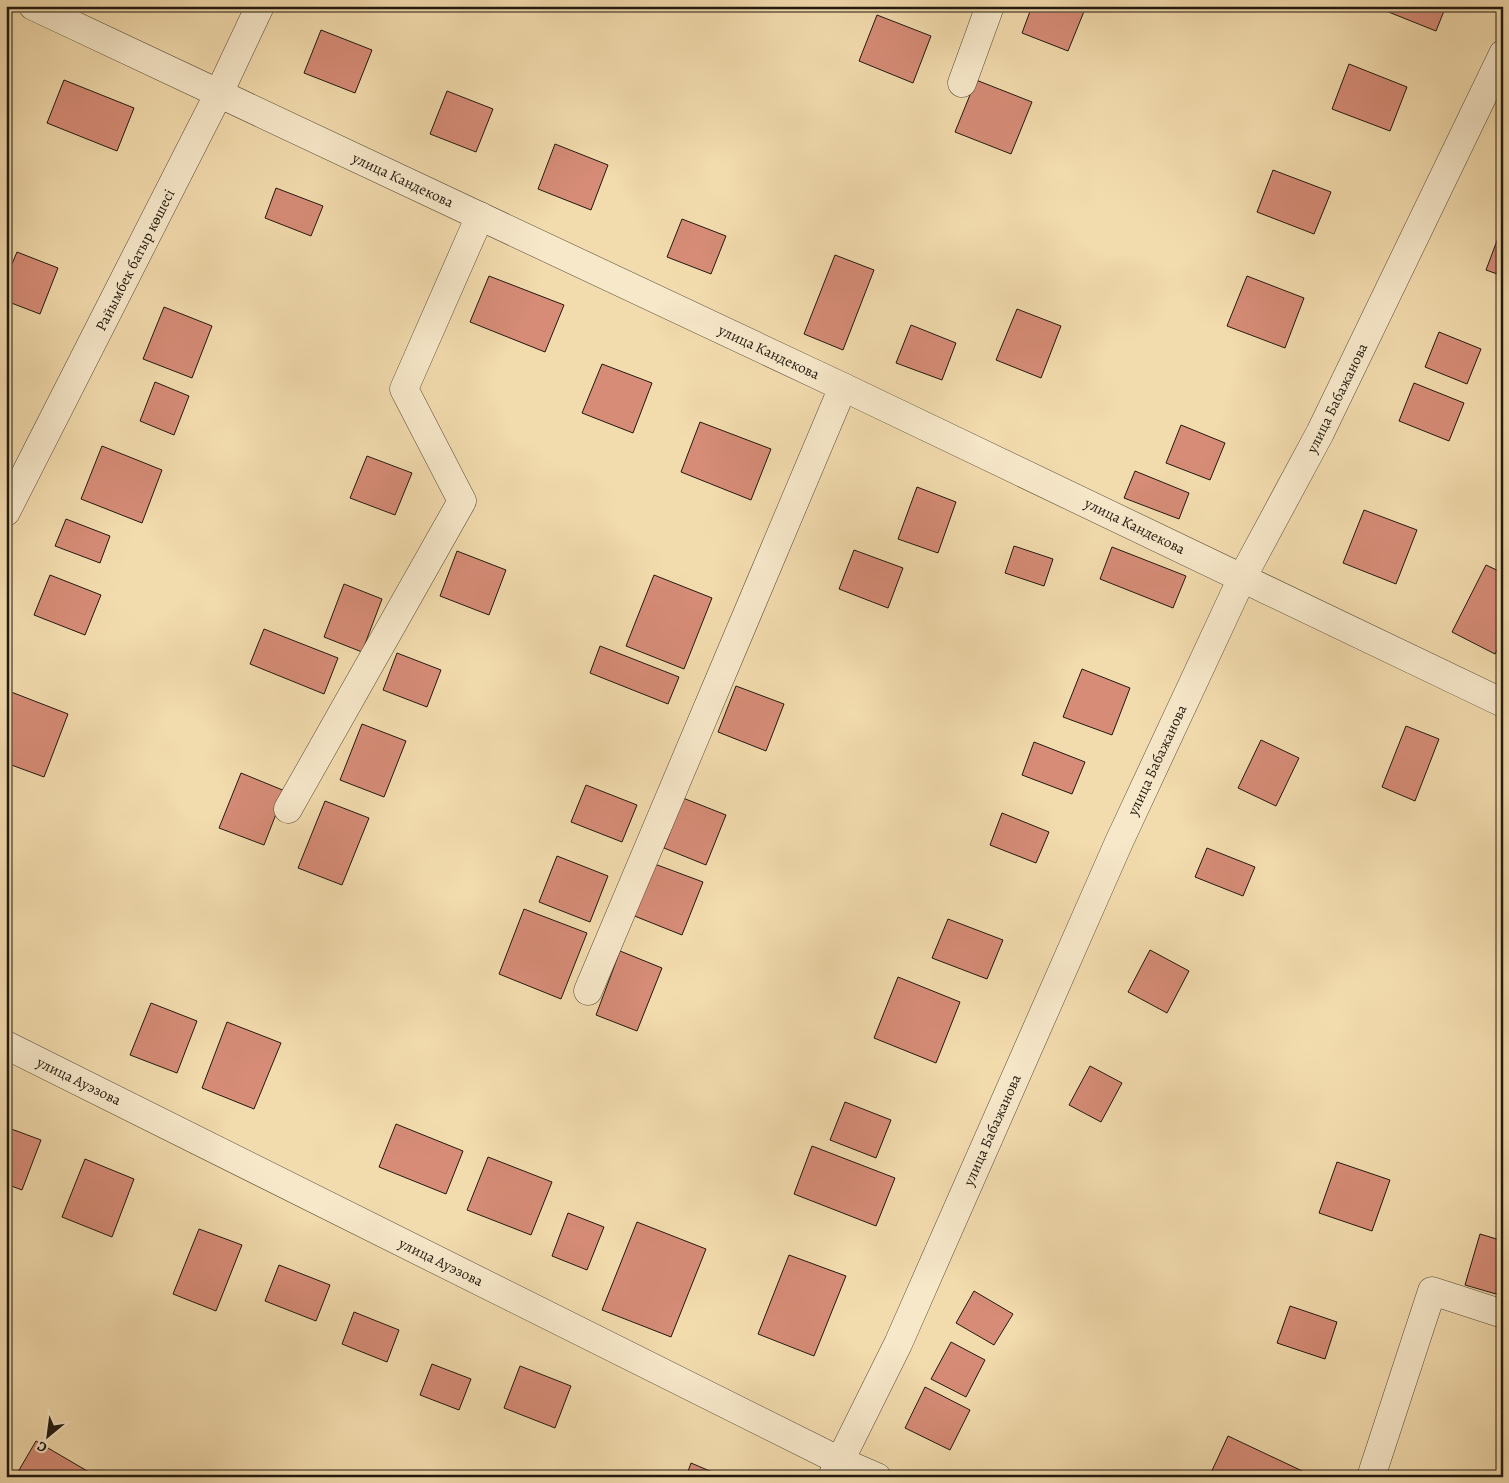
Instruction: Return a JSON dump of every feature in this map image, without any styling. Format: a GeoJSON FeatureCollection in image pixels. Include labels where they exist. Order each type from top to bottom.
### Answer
{"type":"FeatureCollection","features":[{"type":"Feature","properties":{"kind":"street","name":"улица Кандекова"},"geometry":{"type":"LineString","coordinates":[[33,6],[843,387],[1503,703]]}},
{"type":"Feature","properties":{"kind":"street","name":"Райымбек батыр көшесі"},"geometry":{"type":"LineString","coordinates":[[6,512],[219,92],[260,6]]}},
{"type":"Feature","properties":{"kind":"street"},"geometry":{"type":"LineString","coordinates":[[962,83],[990,6]]}},
{"type":"Feature","properties":{"kind":"street","name":"улица Бабажанова"},"geometry":{"type":"LineString","coordinates":[[836,1469],[898,1344],[1115,852],[1242,578],[1320,433],[1503,54]]}},
{"type":"Feature","properties":{"kind":"street"},"geometry":{"type":"LineString","coordinates":[[288,809],[462,501],[404,389],[480,216]]}},
{"type":"Feature","properties":{"kind":"street"},"geometry":{"type":"LineString","coordinates":[[588,991],[843,387]]}},
{"type":"Feature","properties":{"kind":"street","name":"улица Ауэзова"},"geometry":{"type":"LineString","coordinates":[[6,1045],[836,1469],[877,1477]]}},
{"type":"Feature","properties":{"kind":"street"},"geometry":{"type":"LineString","coordinates":[[1371,1477],[1432,1291],[1503,1314]]}},
{"type":"Feature","properties":{"kind":"building"},"geometry":{"type":"Polygon","coordinates":[[[1032,6],[1077,6],[1085,9],[1068,51],[1022,33],[1032,6]]]}},
{"type":"Feature","properties":{"kind":"building"},"geometry":{"type":"Polygon","coordinates":[[[1382,6],[1446,6],[1436,31],[1381,9],[1382,6]]]}},
{"type":"Feature","properties":{"kind":"building"},"geometry":{"type":"Polygon","coordinates":[[[877,15],[931,36],[913,83],[859,61],[877,15]]]}},
{"type":"Feature","properties":{"kind":"building"},"geometry":{"type":"Polygon","coordinates":[[[321,30],[372,50],[355,93],[304,73],[321,30]]]}},
{"type":"Feature","properties":{"kind":"building"},"geometry":{"type":"Polygon","coordinates":[[[1349,64],[1407,87],[1390,131],[1332,109],[1349,64]]]}},
{"type":"Feature","properties":{"kind":"building"},"geometry":{"type":"Polygon","coordinates":[[[64,80],[134,108],[117,151],[47,123],[64,80]]]}},
{"type":"Feature","properties":{"kind":"building"},"geometry":{"type":"Polygon","coordinates":[[[976,80],[1032,102],[1011,154],[955,132],[976,80]]]}},
{"type":"Feature","properties":{"kind":"building"},"geometry":{"type":"Polygon","coordinates":[[[447,91],[493,109],[476,152],[430,134],[447,91]]]}},
{"type":"Feature","properties":{"kind":"building"},"geometry":{"type":"Polygon","coordinates":[[[555,144],[608,165],[591,210],[538,189],[555,144]]]}},
{"type":"Feature","properties":{"kind":"building"},"geometry":{"type":"Polygon","coordinates":[[[1273,170],[1331,192],[1314,234],[1257,212],[1273,170]]]}},
{"type":"Feature","properties":{"kind":"building"},"geometry":{"type":"Polygon","coordinates":[[[276,188],[323,206],[311,236],[265,218],[276,188]]]}},
{"type":"Feature","properties":{"kind":"building"},"geometry":{"type":"Polygon","coordinates":[[[682,219],[726,236],[711,274],[667,257],[682,219]]]}},
{"type":"Feature","properties":{"kind":"building"},"geometry":{"type":"Polygon","coordinates":[[[1501,230],[1503,231],[1503,276],[1486,270],[1501,230]]]}},
{"type":"Feature","properties":{"kind":"building"},"geometry":{"type":"Polygon","coordinates":[[[17,252],[58,268],[40,314],[6,301],[6,278],[17,252]]]}},
{"type":"Feature","properties":{"kind":"building"},"geometry":{"type":"Polygon","coordinates":[[[835,255],[874,270],[843,350],[804,334],[835,255]]]}},
{"type":"Feature","properties":{"kind":"building"},"geometry":{"type":"Polygon","coordinates":[[[489,276],[564,305],[545,352],[470,322],[489,276]]]}},
{"type":"Feature","properties":{"kind":"building"},"geometry":{"type":"Polygon","coordinates":[[[1247,276],[1304,298],[1285,348],[1227,326],[1247,276]]]}},
{"type":"Feature","properties":{"kind":"building"},"geometry":{"type":"Polygon","coordinates":[[[164,307],[212,326],[192,378],[143,359],[164,307]]]}},
{"type":"Feature","properties":{"kind":"building"},"geometry":{"type":"Polygon","coordinates":[[[1017,309],[1061,326],[1041,378],[996,360],[1017,309]]]}},
{"type":"Feature","properties":{"kind":"building"},"geometry":{"type":"Polygon","coordinates":[[[911,325],[956,343],[942,380],[896,363],[911,325]]]}},
{"type":"Feature","properties":{"kind":"building"},"geometry":{"type":"Polygon","coordinates":[[[1439,332],[1481,349],[1467,384],[1425,367],[1439,332]]]}},
{"type":"Feature","properties":{"kind":"building"},"geometry":{"type":"Polygon","coordinates":[[[602,364],[652,383],[633,433],[582,413],[602,364]]]}},
{"type":"Feature","properties":{"kind":"building"},"geometry":{"type":"Polygon","coordinates":[[[155,382],[189,396],[174,435],[140,421],[155,382]]]}},
{"type":"Feature","properties":{"kind":"building"},"geometry":{"type":"Polygon","coordinates":[[[1414,383],[1464,403],[1449,441],[1399,421],[1414,383]]]}},
{"type":"Feature","properties":{"kind":"building"},"geometry":{"type":"Polygon","coordinates":[[[700,422],[771,449],[751,500],[681,472],[700,422]]]}},
{"type":"Feature","properties":{"kind":"building"},"geometry":{"type":"Polygon","coordinates":[[[1181,425],[1225,443],[1210,480],[1166,463],[1181,425]]]}},
{"type":"Feature","properties":{"kind":"building"},"geometry":{"type":"Polygon","coordinates":[[[102,446],[162,470],[142,523],[81,499],[102,446]]]}},
{"type":"Feature","properties":{"kind":"building"},"geometry":{"type":"Polygon","coordinates":[[[367,456],[412,473],[395,515],[350,498],[367,456]]]}},
{"type":"Feature","properties":{"kind":"building"},"geometry":{"type":"Polygon","coordinates":[[[1135,471],[1189,493],[1179,519],[1124,498],[1135,471]]]}},
{"type":"Feature","properties":{"kind":"building"},"geometry":{"type":"Polygon","coordinates":[[[917,487],[956,502],[938,553],[898,539],[917,487]]]}},
{"type":"Feature","properties":{"kind":"building"},"geometry":{"type":"Polygon","coordinates":[[[1364,510],[1417,530],[1396,584],[1343,563],[1364,510]]]}},
{"type":"Feature","properties":{"kind":"building"},"geometry":{"type":"Polygon","coordinates":[[[66,519],[110,536],[100,563],[55,546],[66,519]]]}},
{"type":"Feature","properties":{"kind":"building"},"geometry":{"type":"Polygon","coordinates":[[[1014,546],[1053,559],[1044,586],[1005,573],[1014,546]]]}},
{"type":"Feature","properties":{"kind":"building"},"geometry":{"type":"Polygon","coordinates":[[[1112,547],[1186,576],[1173,608],[1100,579],[1112,547]]]}},
{"type":"Feature","properties":{"kind":"building"},"geometry":{"type":"Polygon","coordinates":[[[854,550],[903,568],[888,608],[839,589],[854,550]]]}},
{"type":"Feature","properties":{"kind":"building"},"geometry":{"type":"Polygon","coordinates":[[[457,551],[506,570],[489,615],[440,596],[457,551]]]}},
{"type":"Feature","properties":{"kind":"building"},"geometry":{"type":"Polygon","coordinates":[[[1486,565],[1503,573],[1503,639],[1495,654],[1452,632],[1486,565]]]}},
{"type":"Feature","properties":{"kind":"building"},"geometry":{"type":"Polygon","coordinates":[[[50,575],[101,595],[85,635],[34,615],[50,575]]]}},
{"type":"Feature","properties":{"kind":"building"},"geometry":{"type":"Polygon","coordinates":[[[654,575],[712,598],[684,669],[626,646],[654,575]]]}},
{"type":"Feature","properties":{"kind":"building"},"geometry":{"type":"Polygon","coordinates":[[[344,584],[382,599],[362,652],[324,637],[344,584]]]}},
{"type":"Feature","properties":{"kind":"building"},"geometry":{"type":"Polygon","coordinates":[[[264,629],[338,658],[324,694],[250,664],[264,629]]]}},
{"type":"Feature","properties":{"kind":"building"},"geometry":{"type":"Polygon","coordinates":[[[600,646],[679,677],[668,704],[590,673],[600,646]]]}},
{"type":"Feature","properties":{"kind":"building"},"geometry":{"type":"Polygon","coordinates":[[[397,653],[441,670],[427,707],[383,690],[397,653]]]}},
{"type":"Feature","properties":{"kind":"building"},"geometry":{"type":"Polygon","coordinates":[[[1082,669],[1130,688],[1112,735],[1063,717],[1082,669]]]}},
{"type":"Feature","properties":{"kind":"building"},"geometry":{"type":"Polygon","coordinates":[[[736,686],[784,704],[766,751],[718,732],[736,686]]]}},
{"type":"Feature","properties":{"kind":"building"},"geometry":{"type":"Polygon","coordinates":[[[6,690],[68,714],[44,777],[6,763],[6,690]]]}},
{"type":"Feature","properties":{"kind":"building"},"geometry":{"type":"Polygon","coordinates":[[[362,724],[406,741],[384,797],[340,780],[362,724]]]}},
{"type":"Feature","properties":{"kind":"building"},"geometry":{"type":"Polygon","coordinates":[[[1406,726],[1439,739],[1415,801],[1382,787],[1406,726]]]}},
{"type":"Feature","properties":{"kind":"building"},"geometry":{"type":"Polygon","coordinates":[[[1261,740],[1299,758],[1276,806],[1238,788],[1261,740]]]}},
{"type":"Feature","properties":{"kind":"building"},"geometry":{"type":"Polygon","coordinates":[[[1034,742],[1085,762],[1072,794],[1022,775],[1034,742]]]}},
{"type":"Feature","properties":{"kind":"building"},"geometry":{"type":"Polygon","coordinates":[[[241,773],[285,791],[264,845],[219,828],[241,773]]]}},
{"type":"Feature","properties":{"kind":"building"},"geometry":{"type":"Polygon","coordinates":[[[586,785],[637,805],[622,842],[571,822],[586,785]]]}},
{"type":"Feature","properties":{"kind":"building"},"geometry":{"type":"Polygon","coordinates":[[[683,798],[726,815],[706,865],[664,848],[683,798]]]}},
{"type":"Feature","properties":{"kind":"building"},"geometry":{"type":"Polygon","coordinates":[[[325,801],[369,818],[342,885],[298,868],[325,801]]]}},
{"type":"Feature","properties":{"kind":"building"},"geometry":{"type":"Polygon","coordinates":[[[1002,813],[1049,832],[1036,863],[990,845],[1002,813]]]}},
{"type":"Feature","properties":{"kind":"building"},"geometry":{"type":"Polygon","coordinates":[[[1207,848],[1255,867],[1243,896],[1195,877],[1207,848]]]}},
{"type":"Feature","properties":{"kind":"building"},"geometry":{"type":"Polygon","coordinates":[[[557,856],[608,876],[590,922],[539,902],[557,856]]]}},
{"type":"Feature","properties":{"kind":"building"},"geometry":{"type":"Polygon","coordinates":[[[652,863],[703,882],[682,935],[632,915],[652,863]]]}},
{"type":"Feature","properties":{"kind":"building"},"geometry":{"type":"Polygon","coordinates":[[[524,909],[587,933],[561,999],[499,974],[524,909]]]}},
{"type":"Feature","properties":{"kind":"building"},"geometry":{"type":"Polygon","coordinates":[[[948,919],[1003,940],[987,979],[932,958],[948,919]]]}},
{"type":"Feature","properties":{"kind":"building"},"geometry":{"type":"Polygon","coordinates":[[[1150,950],[1189,971],[1167,1013],[1128,992],[1150,950]]]}},
{"type":"Feature","properties":{"kind":"building"},"geometry":{"type":"Polygon","coordinates":[[[620,951],[662,968],[637,1031],[596,1015],[620,951]]]}},
{"type":"Feature","properties":{"kind":"building"},"geometry":{"type":"Polygon","coordinates":[[[898,977],[960,1002],[936,1063],[874,1038],[898,977]]]}},
{"type":"Feature","properties":{"kind":"building"},"geometry":{"type":"Polygon","coordinates":[[[151,1003],[197,1021],[177,1073],[130,1055],[151,1003]]]}},
{"type":"Feature","properties":{"kind":"building"},"geometry":{"type":"Polygon","coordinates":[[[227,1022],[281,1043],[254,1109],[202,1088],[227,1022]]]}},
{"type":"Feature","properties":{"kind":"building"},"geometry":{"type":"Polygon","coordinates":[[[1090,1066],[1122,1083],[1101,1122],[1069,1105],[1090,1066]]]}},
{"type":"Feature","properties":{"kind":"building"},"geometry":{"type":"Polygon","coordinates":[[[845,1102],[891,1120],[876,1158],[830,1140],[845,1102]]]}},
{"type":"Feature","properties":{"kind":"building"},"geometry":{"type":"Polygon","coordinates":[[[396,1124],[463,1151],[446,1194],[379,1167],[396,1124]]]}},
{"type":"Feature","properties":{"kind":"building"},"geometry":{"type":"Polygon","coordinates":[[[6,1127],[41,1140],[22,1190],[6,1184],[6,1127]]]}},
{"type":"Feature","properties":{"kind":"building"},"geometry":{"type":"Polygon","coordinates":[[[812,1146],[895,1178],[876,1226],[794,1194],[812,1146]]]}},
{"type":"Feature","properties":{"kind":"building"},"geometry":{"type":"Polygon","coordinates":[[[488,1157],[552,1182],[531,1235],[467,1210],[488,1157]]]}},
{"type":"Feature","properties":{"kind":"building"},"geometry":{"type":"Polygon","coordinates":[[[85,1159],[134,1179],[112,1237],[62,1217],[85,1159]]]}},
{"type":"Feature","properties":{"kind":"building"},"geometry":{"type":"Polygon","coordinates":[[[1337,1162],[1390,1180],[1372,1231],[1319,1213],[1337,1162]]]}},
{"type":"Feature","properties":{"kind":"building"},"geometry":{"type":"Polygon","coordinates":[[[568,1213],[604,1227],[587,1270],[552,1256],[568,1213]]]}},
{"type":"Feature","properties":{"kind":"building"},"geometry":{"type":"Polygon","coordinates":[[[637,1222],[706,1249],[671,1337],[602,1310],[637,1222]]]}},
{"type":"Feature","properties":{"kind":"building"},"geometry":{"type":"Polygon","coordinates":[[[199,1229],[242,1245],[216,1311],[173,1294],[199,1229]]]}},
{"type":"Feature","properties":{"kind":"building"},"geometry":{"type":"Polygon","coordinates":[[[1480,1234],[1503,1241],[1503,1296],[1465,1285],[1480,1234]]]}},
{"type":"Feature","properties":{"kind":"building"},"geometry":{"type":"Polygon","coordinates":[[[789,1255],[846,1276],[814,1356],[758,1334],[789,1255]]]}},
{"type":"Feature","properties":{"kind":"building"},"geometry":{"type":"Polygon","coordinates":[[[279,1265],[330,1285],[316,1321],[265,1301],[279,1265]]]}},
{"type":"Feature","properties":{"kind":"building"},"geometry":{"type":"Polygon","coordinates":[[[974,1291],[1013,1314],[994,1345],[956,1323],[974,1291]]]}},
{"type":"Feature","properties":{"kind":"building"},"geometry":{"type":"Polygon","coordinates":[[[1290,1306],[1337,1322],[1325,1359],[1277,1343],[1290,1306]]]}},
{"type":"Feature","properties":{"kind":"building"},"geometry":{"type":"Polygon","coordinates":[[[354,1312],[399,1330],[387,1362],[342,1344],[354,1312]]]}},
{"type":"Feature","properties":{"kind":"building"},"geometry":{"type":"Polygon","coordinates":[[[951,1342],[985,1360],[966,1397],[931,1379],[951,1342]]]}},
{"type":"Feature","properties":{"kind":"building"},"geometry":{"type":"Polygon","coordinates":[[[432,1364],[471,1379],[459,1410],[420,1395],[432,1364]]]}},
{"type":"Feature","properties":{"kind":"building"},"geometry":{"type":"Polygon","coordinates":[[[520,1366],[571,1386],[555,1428],[504,1408],[520,1366]]]}},
{"type":"Feature","properties":{"kind":"building"},"geometry":{"type":"Polygon","coordinates":[[[925,1387],[970,1410],[950,1450],[905,1428],[925,1387]]]}},
{"type":"Feature","properties":{"kind":"building"},"geometry":{"type":"Polygon","coordinates":[[[1503,1394],[1503,1415],[1497,1413],[1503,1394]]]}},
{"type":"Feature","properties":{"kind":"building"},"geometry":{"type":"Polygon","coordinates":[[[1228,1436],[1315,1477],[1209,1477],[1228,1436]]]}},
{"type":"Feature","properties":{"kind":"building"},"geometry":{"type":"Polygon","coordinates":[[[36,1441],[89,1472],[86,1477],[15,1477],[36,1441]]]}},
{"type":"Feature","properties":{"kind":"building"},"geometry":{"type":"Polygon","coordinates":[[[691,1463],[724,1477],[686,1477],[691,1463]]]}}]}
